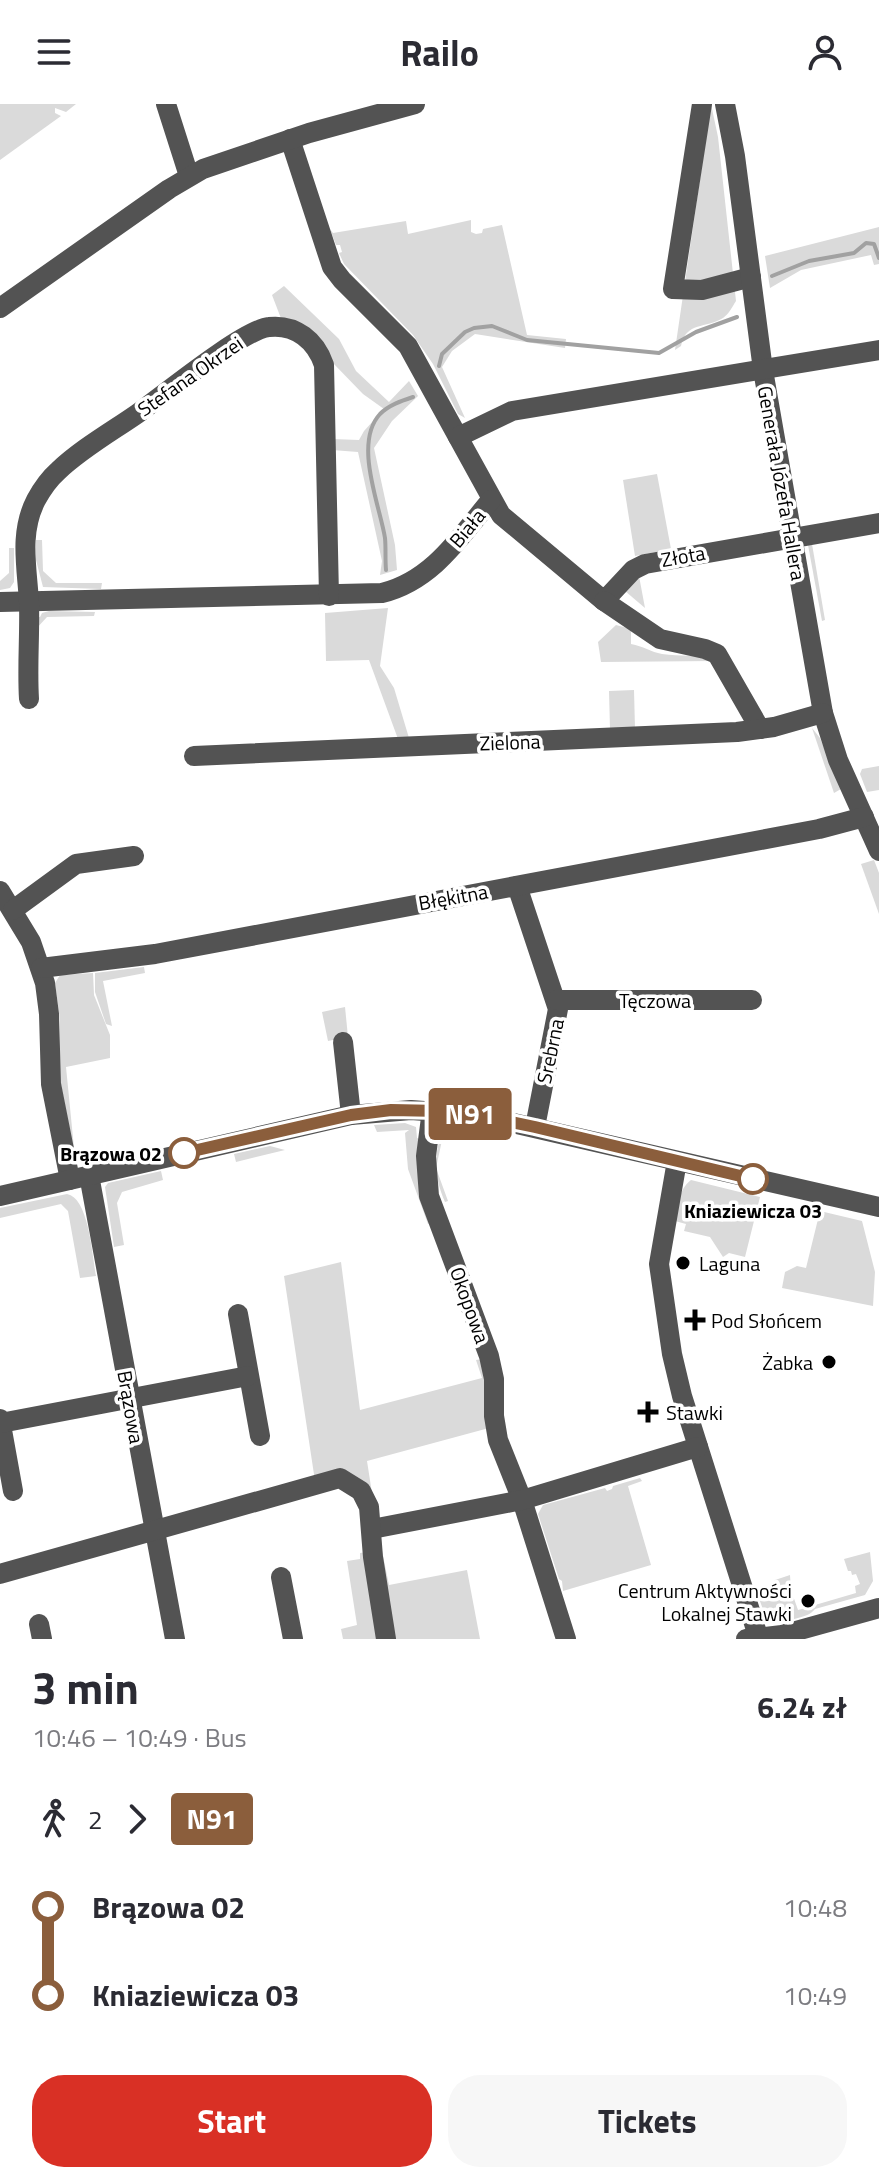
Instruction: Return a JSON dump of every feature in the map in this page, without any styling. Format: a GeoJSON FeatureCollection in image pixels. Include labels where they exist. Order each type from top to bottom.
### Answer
{"type":"FeatureCollection","features":[{"type":"Feature","properties":{"kind":"street"},"geometry":{"type":"LineString","coordinates":[[166,104],[189,176]]}},
{"type":"Feature","properties":{"kind":"street"},"geometry":{"type":"LineString","coordinates":[[0,308],[189,176],[290,139],[415,104]]}},
{"type":"Feature","properties":{"kind":"street"},"geometry":{"type":"LineString","coordinates":[[702,104],[673,289],[702,290],[751,277]]}},
{"type":"Feature","properties":{"kind":"street","name":"Generała Józefa Hallera"},"geometry":{"type":"LineString","coordinates":[[725,104],[735,156],[763,370],[823,713],[838,760],[879,851]]}},
{"type":"Feature","properties":{"kind":"street","name":"Biała"},"geometry":{"type":"LineString","coordinates":[[0,602],[382,593],[417,579],[443,557],[491,500],[408,346],[332,267],[290,139]]}},
{"type":"Feature","properties":{"kind":"street","name":"Stefana Okrzei"},"geometry":{"type":"LineString","coordinates":[[29,601],[24,561],[28,521],[36,501],[56,472],[249,335],[273,326],[304,335],[316,348],[324,365],[329,596]]}},
{"type":"Feature","properties":{"kind":"street"},"geometry":{"type":"LineString","coordinates":[[458,437],[512,411],[879,350]]}},
{"type":"Feature","properties":{"kind":"street"},"geometry":{"type":"LineString","coordinates":[[491,500],[501,515],[604,601],[660,639],[717,654],[760,729]]}},
{"type":"Feature","properties":{"kind":"street","name":"Złota"},"geometry":{"type":"LineString","coordinates":[[604,601],[633,570],[645,564],[879,523]]}},
{"type":"Feature","properties":{"kind":"street"},"geometry":{"type":"LineString","coordinates":[[29,601],[29,699]]}},
{"type":"Feature","properties":{"kind":"street","name":"Zielona"},"geometry":{"type":"LineString","coordinates":[[194,756],[760,729],[823,713]]}},
{"type":"Feature","properties":{"kind":"street","name":"Błękitna"},"geometry":{"type":"LineString","coordinates":[[41,968],[155,954],[819,829],[864,817]]}},
{"type":"Feature","properties":{"kind":"street"},"geometry":{"type":"LineString","coordinates":[[13,910],[76,864],[134,856]]}},
{"type":"Feature","properties":{"kind":"street","name":"Srebrna"},"geometry":{"type":"LineString","coordinates":[[517,886],[557,1000],[558,1012],[535,1127]]}},
{"type":"Feature","properties":{"kind":"street","name":"Brązowa"},"geometry":{"type":"LineString","coordinates":[[0,891],[31,942],[41,968],[49,1014],[51,1084],[79,1178],[129,1398],[175,1639]]}},
{"type":"Feature","properties":{"kind":"street","name":"Tęczowa"},"geometry":{"type":"LineString","coordinates":[[557,1000],[752,1000]]}},
{"type":"Feature","properties":{"kind":"street"},"geometry":{"type":"LineString","coordinates":[[343,1042],[351,1115]]}},
{"type":"Feature","properties":{"kind":"street"},"geometry":{"type":"LineString","coordinates":[[0,1196],[351,1115],[391,1110],[432,1110],[468,1113],[535,1127],[879,1207]]}},
{"type":"Feature","properties":{"kind":"street","name":"Okopowa"},"geometry":{"type":"LineString","coordinates":[[432,1110],[426,1156],[429,1196],[492,1365],[497,1435],[522,1500],[566,1639]]}},
{"type":"Feature","properties":{"kind":"street"},"geometry":{"type":"LineString","coordinates":[[677,1161],[660,1254],[660,1276],[672,1354],[752,1638],[783,1637],[879,1608]]}},
{"type":"Feature","properties":{"kind":"street"},"geometry":{"type":"LineString","coordinates":[[238,1314],[260,1436]]}},
{"type":"Feature","properties":{"kind":"street"},"geometry":{"type":"LineString","coordinates":[[13,1491],[0,1421],[248,1376]]}},
{"type":"Feature","properties":{"kind":"street"},"geometry":{"type":"LineString","coordinates":[[372,1529],[522,1500],[698,1447]]}},
{"type":"Feature","properties":{"kind":"street"},"geometry":{"type":"LineString","coordinates":[[0,1574],[330,1479],[343,1478],[361,1491],[369,1507],[373,1557],[386,1639]]}},
{"type":"Feature","properties":{"kind":"street"},"geometry":{"type":"LineString","coordinates":[[281,1577],[293,1639]]}},
{"type":"Feature","properties":{"kind":"shaded area"},"geometry":{"type":"Polygon","coordinates":[[[0,104],[76,104],[66,112],[55,108],[55,113],[61,116],[0,160],[0,104]]]}},
{"type":"Feature","properties":{"kind":"shaded area"},"geometry":{"type":"Polygon","coordinates":[[[711,104],[718,137],[736,301],[723,318],[687,333],[681,346],[675,350],[711,104]]]}},
{"type":"Feature","properties":{"kind":"shaded area"},"geometry":{"type":"Polygon","coordinates":[[[471,220],[471,232],[476,234],[482,233],[483,229],[502,225],[527,335],[566,339],[565,348],[475,334],[452,351],[442,367],[465,418],[458,414],[433,364],[413,335],[344,264],[339,253],[342,252],[340,245],[336,245],[330,229],[333,233],[406,221],[408,234],[471,220]]]}},
{"type":"Feature","properties":{"kind":"shaded area"},"geometry":{"type":"Polygon","coordinates":[[[879,227],[879,264],[874,265],[871,255],[801,270],[770,288],[765,256],[879,227]]]}},
{"type":"Feature","properties":{"kind":"shaded area"},"geometry":{"type":"Polygon","coordinates":[[[284,286],[339,339],[356,371],[389,402],[409,381],[418,396],[392,421],[374,448],[395,545],[397,570],[380,575],[382,561],[358,452],[332,450],[332,439],[359,440],[384,409],[282,321],[272,295],[284,286]]]}},
{"type":"Feature","properties":{"kind":"shaded area"},"geometry":{"type":"Polygon","coordinates":[[[657,474],[671,549],[635,556],[623,480],[657,474]]]}},
{"type":"Feature","properties":{"kind":"shaded area"},"geometry":{"type":"Polygon","coordinates":[[[36,540],[42,540],[43,571],[56,583],[102,583],[101,589],[43,587],[36,560],[36,540]]]}},
{"type":"Feature","properties":{"kind":"shaded area"},"geometry":{"type":"Polygon","coordinates":[[[812,544],[825,620],[822,621],[808,545],[812,544]]]}},
{"type":"Feature","properties":{"kind":"shaded area"},"geometry":{"type":"Polygon","coordinates":[[[9,548],[14,548],[14,582],[10,588],[0,590],[0,581],[9,573],[9,548]]]}},
{"type":"Feature","properties":{"kind":"shaded area"},"geometry":{"type":"Polygon","coordinates":[[[639,576],[645,608],[625,591],[639,576]]]}},
{"type":"Feature","properties":{"kind":"shaded area"},"geometry":{"type":"Polygon","coordinates":[[[388,608],[380,666],[394,688],[409,738],[398,739],[369,660],[326,661],[325,613],[388,608]]]}},
{"type":"Feature","properties":{"kind":"shaded area"},"geometry":{"type":"Polygon","coordinates":[[[49,611],[95,612],[94,616],[47,617],[35,630],[32,617],[40,617],[49,611]]]}},
{"type":"Feature","properties":{"kind":"shaded area"},"geometry":{"type":"Polygon","coordinates":[[[616,625],[631,629],[631,644],[662,654],[696,656],[715,661],[601,662],[598,642],[616,625]]]}},
{"type":"Feature","properties":{"kind":"shaded area"},"geometry":{"type":"Polygon","coordinates":[[[634,690],[635,729],[610,729],[609,691],[634,690]]]}},
{"type":"Feature","properties":{"kind":"shaded area"},"geometry":{"type":"Polygon","coordinates":[[[812,728],[820,738],[841,789],[834,793],[812,728]]]}},
{"type":"Feature","properties":{"kind":"shaded area"},"geometry":{"type":"Polygon","coordinates":[[[879,766],[879,790],[867,792],[860,774],[862,769],[879,766]]]}},
{"type":"Feature","properties":{"kind":"shaded area"},"geometry":{"type":"Polygon","coordinates":[[[874,860],[879,873],[879,914],[861,864],[874,860]]]}},
{"type":"Feature","properties":{"kind":"shaded area"},"geometry":{"type":"Polygon","coordinates":[[[144,967],[145,973],[103,981],[112,1026],[106,1024],[95,992],[95,973],[144,967]]]}},
{"type":"Feature","properties":{"kind":"shaded area"},"geometry":{"type":"Polygon","coordinates":[[[93,973],[94,995],[110,1035],[110,1058],[66,1067],[75,1158],[60,1079],[60,1020],[55,983],[60,975],[93,973]]]}},
{"type":"Feature","properties":{"kind":"shaded area"},"geometry":{"type":"Polygon","coordinates":[[[345,1007],[348,1037],[328,1041],[322,1012],[345,1007]]]}},
{"type":"Feature","properties":{"kind":"shaded area"},"geometry":{"type":"Polygon","coordinates":[[[405,1123],[416,1127],[417,1138],[421,1140],[432,1222],[428,1224],[408,1169],[405,1133],[409,1130],[377,1132],[374,1125],[405,1123]]]}},
{"type":"Feature","properties":{"kind":"shaded area"},"geometry":{"type":"Polygon","coordinates":[[[457,1124],[511,1135],[511,1140],[468,1129],[444,1131],[436,1167],[438,1148],[443,1130],[446,1126],[457,1124]]]}},
{"type":"Feature","properties":{"kind":"shaded area"},"geometry":{"type":"Polygon","coordinates":[[[270,1146],[285,1150],[236,1162],[234,1154],[270,1146]]]}},
{"type":"Feature","properties":{"kind":"shaded area"},"geometry":{"type":"Polygon","coordinates":[[[436,1169],[448,1201],[445,1202],[439,1184],[436,1169]]]}},
{"type":"Feature","properties":{"kind":"shaded area"},"geometry":{"type":"Polygon","coordinates":[[[161,1171],[163,1180],[122,1192],[117,1203],[124,1245],[114,1247],[105,1187],[108,1183],[161,1171]]]}},
{"type":"Feature","properties":{"kind":"shaded area"},"geometry":{"type":"Polygon","coordinates":[[[691,1180],[760,1197],[745,1257],[729,1253],[723,1257],[710,1237],[684,1231],[686,1224],[675,1221],[681,1193],[691,1180]]]}},
{"type":"Feature","properties":{"kind":"shaded area"},"geometry":{"type":"Polygon","coordinates":[[[67,1194],[74,1198],[85,1216],[96,1276],[80,1278],[68,1211],[61,1204],[0,1218],[0,1208],[67,1194]]]}},
{"type":"Feature","properties":{"kind":"shaded area"},"geometry":{"type":"Polygon","coordinates":[[[820,1211],[862,1221],[875,1272],[873,1306],[782,1288],[785,1272],[797,1266],[806,1268],[820,1211]]]}},
{"type":"Feature","properties":{"kind":"shaded area"},"geometry":{"type":"Polygon","coordinates":[[[341,1262],[360,1410],[482,1378],[476,1360],[482,1359],[489,1428],[367,1461],[374,1506],[357,1478],[315,1481],[284,1276],[341,1262]]]}},
{"type":"Feature","properties":{"kind":"shaded area"},"geometry":{"type":"Polygon","coordinates":[[[640,1478],[642,1481],[628,1486],[651,1565],[563,1591],[538,1514],[543,1505],[605,1488],[607,1491],[613,1486],[640,1478]]]}},
{"type":"Feature","properties":{"kind":"shaded area"},"geometry":{"type":"Polygon","coordinates":[[[381,1546],[389,1585],[467,1570],[480,1639],[389,1639],[381,1546]]]}},
{"type":"Feature","properties":{"kind":"shaded area"},"geometry":{"type":"Polygon","coordinates":[[[367,1552],[384,1639],[343,1639],[341,1629],[357,1625],[347,1561],[360,1559],[360,1553],[367,1552]]]}},
{"type":"Feature","properties":{"kind":"shaded area"},"geometry":{"type":"Polygon","coordinates":[[[870,1552],[873,1581],[865,1595],[815,1609],[788,1621],[774,1621],[763,1609],[757,1592],[775,1580],[790,1575],[798,1610],[856,1593],[855,1586],[860,1584],[856,1574],[848,1571],[844,1559],[870,1552]]]}},
{"type":"Feature","properties":{"kind":"waterway"},"geometry":{"type":"LineString","coordinates":[[772,276],[809,261],[854,253],[866,243],[874,244],[879,258]]}},
{"type":"Feature","properties":{"kind":"waterway"},"geometry":{"type":"LineString","coordinates":[[439,366],[442,354],[465,332],[474,328],[492,326],[527,340],[659,353],[696,332],[737,317]]}},
{"type":"Feature","properties":{"kind":"waterway"},"geometry":{"type":"LineString","coordinates":[[386,570],[385,538],[370,475],[369,441],[372,426],[380,414],[413,397]]}},
{"type":"Feature","properties":{"kind":"bus line","name":"N91"},"geometry":{"type":"LineString","coordinates":[[184,1153],[351,1115],[391,1110],[441,1111],[535,1127],[753,1179]]}},
{"type":"Feature","properties":{"kind":"place","name":"Brązowa 02"},"geometry":{"type":"Point","coordinates":[184,1153]}},
{"type":"Feature","properties":{"kind":"place","name":"Kniaziewicza 03"},"geometry":{"type":"Point","coordinates":[753,1179]}},
{"type":"Feature","properties":{"kind":"place","name":"Laguna"},"geometry":{"type":"Point","coordinates":[683,1263]}},
{"type":"Feature","properties":{"kind":"place","name":"Pod Słońcem"},"geometry":{"type":"Point","coordinates":[695,1320]}},
{"type":"Feature","properties":{"kind":"place","name":"Żabka"},"geometry":{"type":"Point","coordinates":[829,1362]}},
{"type":"Feature","properties":{"kind":"place","name":"Stawki"},"geometry":{"type":"Point","coordinates":[648,1412]}},
{"type":"Feature","properties":{"kind":"place","name":"Centrum Aktywności Lokalnej Stawki"},"geometry":{"type":"Point","coordinates":[808,1601]}}]}
